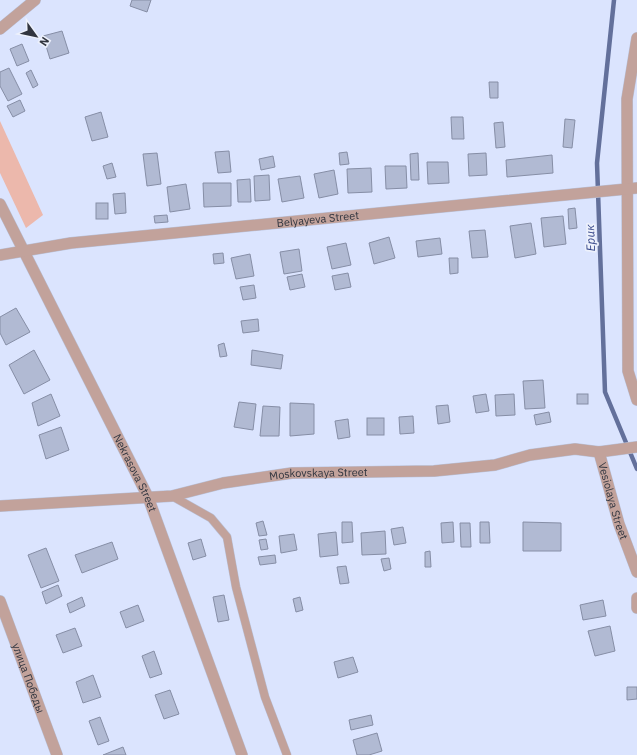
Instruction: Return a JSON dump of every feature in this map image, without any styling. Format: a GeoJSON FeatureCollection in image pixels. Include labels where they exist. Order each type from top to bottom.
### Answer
{"type":"FeatureCollection","features":[{"type":"Feature","properties":{"kind":"street"},"geometry":{"type":"LineString","coordinates":[[0,29],[36,0]]}},
{"type":"Feature","properties":{"kind":"street"},"geometry":{"type":"LineString","coordinates":[[637,38],[627,99],[632,188],[628,370],[637,400]]}},
{"type":"Feature","properties":{"kind":"street","name":"Belyayeva Street"},"geometry":{"type":"LineString","coordinates":[[0,255],[71,243],[632,188]]}},
{"type":"Feature","properties":{"kind":"street","name":"Nekrasova Street"},"geometry":{"type":"LineString","coordinates":[[0,204],[148,497],[242,755]]}},
{"type":"Feature","properties":{"kind":"street","name":"Moskovskaya Street"},"geometry":{"type":"LineString","coordinates":[[0,506],[172,496],[223,483],[292,473],[434,471],[495,465],[530,455],[575,449],[599,452],[637,447]]}},
{"type":"Feature","properties":{"kind":"street","name":"Vesiolaya Street"},"geometry":{"type":"LineString","coordinates":[[599,452],[619,524],[637,572]]}},
{"type":"Feature","properties":{"kind":"street"},"geometry":{"type":"LineString","coordinates":[[637,598],[637,608]]}},
{"type":"Feature","properties":{"kind":"street","name":"улица Победы"},"geometry":{"type":"LineString","coordinates":[[0,601],[56,755]]}},
{"type":"Feature","properties":{"kind":"lane"},"geometry":{"type":"LineString","coordinates":[[172,496],[211,518],[227,537],[236,587],[265,697],[287,755]]}},
{"type":"Feature","properties":{"kind":"shaded area"},"geometry":{"type":"Polygon","coordinates":[[[0,121],[43,215],[26,228],[0,173],[0,121]]]}},
{"type":"Feature","properties":{"kind":"building"},"geometry":{"type":"Polygon","coordinates":[[[132,0],[151,0],[147,12],[130,6],[132,0]]]}},
{"type":"Feature","properties":{"kind":"building"},"geometry":{"type":"Polygon","coordinates":[[[62,31],[69,53],[50,59],[43,36],[62,31]]]}},
{"type":"Feature","properties":{"kind":"building"},"geometry":{"type":"Polygon","coordinates":[[[22,44],[29,61],[17,66],[10,49],[22,44]]]}},
{"type":"Feature","properties":{"kind":"building"},"geometry":{"type":"Polygon","coordinates":[[[9,68],[22,94],[8,101],[0,86],[0,72],[9,68]]]}},
{"type":"Feature","properties":{"kind":"building"},"geometry":{"type":"Polygon","coordinates":[[[31,70],[38,85],[33,88],[26,73],[31,70]]]}},
{"type":"Feature","properties":{"kind":"building"},"geometry":{"type":"Polygon","coordinates":[[[489,82],[498,82],[498,98],[490,98],[489,82]]]}},
{"type":"Feature","properties":{"kind":"building"},"geometry":{"type":"Polygon","coordinates":[[[20,100],[25,111],[13,117],[7,106],[20,100]]]}},
{"type":"Feature","properties":{"kind":"building"},"geometry":{"type":"Polygon","coordinates":[[[101,112],[108,137],[92,141],[85,117],[101,112]]]}},
{"type":"Feature","properties":{"kind":"building"},"geometry":{"type":"Polygon","coordinates":[[[451,117],[463,117],[464,139],[452,139],[451,117]]]}},
{"type":"Feature","properties":{"kind":"building"},"geometry":{"type":"Polygon","coordinates":[[[565,119],[575,120],[572,148],[563,147],[565,119]]]}},
{"type":"Feature","properties":{"kind":"building"},"geometry":{"type":"Polygon","coordinates":[[[503,122],[505,147],[496,148],[494,123],[503,122]]]}},
{"type":"Feature","properties":{"kind":"building"},"geometry":{"type":"Polygon","coordinates":[[[229,151],[231,172],[218,173],[215,152],[229,151]]]}},
{"type":"Feature","properties":{"kind":"building"},"geometry":{"type":"Polygon","coordinates":[[[347,152],[349,164],[340,165],[339,153],[347,152]]]}},
{"type":"Feature","properties":{"kind":"building"},"geometry":{"type":"Polygon","coordinates":[[[157,153],[161,184],[147,186],[143,154],[157,153]]]}},
{"type":"Feature","properties":{"kind":"building"},"geometry":{"type":"Polygon","coordinates":[[[418,153],[419,180],[411,180],[410,154],[418,153]]]}},
{"type":"Feature","properties":{"kind":"building"},"geometry":{"type":"Polygon","coordinates":[[[486,153],[487,175],[469,176],[468,154],[486,153]]]}},
{"type":"Feature","properties":{"kind":"building"},"geometry":{"type":"Polygon","coordinates":[[[552,155],[553,173],[507,177],[506,160],[552,155]]]}},
{"type":"Feature","properties":{"kind":"building"},"geometry":{"type":"Polygon","coordinates":[[[273,156],[275,167],[261,170],[259,159],[273,156]]]}},
{"type":"Feature","properties":{"kind":"building"},"geometry":{"type":"Polygon","coordinates":[[[427,162],[448,162],[449,183],[428,184],[427,162]]]}},
{"type":"Feature","properties":{"kind":"building"},"geometry":{"type":"Polygon","coordinates":[[[112,163],[116,177],[107,179],[103,166],[112,163]]]}},
{"type":"Feature","properties":{"kind":"building"},"geometry":{"type":"Polygon","coordinates":[[[385,166],[406,166],[407,188],[386,189],[385,166]]]}},
{"type":"Feature","properties":{"kind":"building"},"geometry":{"type":"Polygon","coordinates":[[[371,168],[372,192],[348,193],[347,169],[371,168]]]}},
{"type":"Feature","properties":{"kind":"building"},"geometry":{"type":"Polygon","coordinates":[[[334,170],[338,194],[319,198],[314,174],[334,170]]]}},
{"type":"Feature","properties":{"kind":"building"},"geometry":{"type":"Polygon","coordinates":[[[269,175],[270,200],[255,201],[254,176],[269,175]]]}},
{"type":"Feature","properties":{"kind":"building"},"geometry":{"type":"Polygon","coordinates":[[[300,176],[304,198],[282,202],[278,179],[300,176]]]}},
{"type":"Feature","properties":{"kind":"building"},"geometry":{"type":"Polygon","coordinates":[[[250,179],[251,202],[238,202],[237,180],[250,179]]]}},
{"type":"Feature","properties":{"kind":"building"},"geometry":{"type":"Polygon","coordinates":[[[203,183],[231,183],[231,206],[204,207],[203,183]]]}},
{"type":"Feature","properties":{"kind":"building"},"geometry":{"type":"Polygon","coordinates":[[[186,184],[190,209],[170,212],[167,187],[186,184]]]}},
{"type":"Feature","properties":{"kind":"building"},"geometry":{"type":"Polygon","coordinates":[[[125,193],[126,213],[115,214],[113,194],[125,193]]]}},
{"type":"Feature","properties":{"kind":"building"},"geometry":{"type":"Polygon","coordinates":[[[96,203],[108,203],[108,219],[96,219],[96,203]]]}},
{"type":"Feature","properties":{"kind":"building"},"geometry":{"type":"Polygon","coordinates":[[[575,208],[577,228],[569,229],[568,209],[575,208]]]}},
{"type":"Feature","properties":{"kind":"building"},"geometry":{"type":"Polygon","coordinates":[[[167,215],[168,222],[155,223],[154,216],[167,215]]]}},
{"type":"Feature","properties":{"kind":"building"},"geometry":{"type":"Polygon","coordinates":[[[563,216],[566,244],[544,247],[541,218],[563,216]]]}},
{"type":"Feature","properties":{"kind":"building"},"geometry":{"type":"Polygon","coordinates":[[[531,223],[536,254],[515,258],[510,226],[531,223]]]}},
{"type":"Feature","properties":{"kind":"building"},"geometry":{"type":"Polygon","coordinates":[[[485,230],[488,257],[472,258],[469,231],[485,230]]]}},
{"type":"Feature","properties":{"kind":"building"},"geometry":{"type":"Polygon","coordinates":[[[389,237],[395,258],[374,264],[369,243],[389,237]]]}},
{"type":"Feature","properties":{"kind":"building"},"geometry":{"type":"Polygon","coordinates":[[[440,238],[442,254],[418,257],[416,241],[440,238]]]}},
{"type":"Feature","properties":{"kind":"building"},"geometry":{"type":"Polygon","coordinates":[[[346,243],[351,265],[332,269],[327,247],[346,243]]]}},
{"type":"Feature","properties":{"kind":"building"},"geometry":{"type":"Polygon","coordinates":[[[299,249],[302,271],[284,274],[280,252],[299,249]]]}},
{"type":"Feature","properties":{"kind":"building"},"geometry":{"type":"Polygon","coordinates":[[[223,253],[224,263],[214,264],[213,254],[223,253]]]}},
{"type":"Feature","properties":{"kind":"building"},"geometry":{"type":"Polygon","coordinates":[[[250,254],[254,276],[236,279],[231,258],[250,254]]]}},
{"type":"Feature","properties":{"kind":"building"},"geometry":{"type":"Polygon","coordinates":[[[449,258],[458,258],[458,273],[450,274],[449,258]]]}},
{"type":"Feature","properties":{"kind":"building"},"geometry":{"type":"Polygon","coordinates":[[[348,273],[351,287],[335,290],[332,276],[348,273]]]}},
{"type":"Feature","properties":{"kind":"building"},"geometry":{"type":"Polygon","coordinates":[[[302,274],[305,287],[290,290],[287,277],[302,274]]]}},
{"type":"Feature","properties":{"kind":"building"},"geometry":{"type":"Polygon","coordinates":[[[254,285],[256,298],[243,300],[240,287],[254,285]]]}},
{"type":"Feature","properties":{"kind":"building"},"geometry":{"type":"Polygon","coordinates":[[[16,308],[30,332],[6,345],[0,333],[0,317],[16,308]]]}},
{"type":"Feature","properties":{"kind":"building"},"geometry":{"type":"Polygon","coordinates":[[[258,319],[259,331],[243,333],[241,321],[258,319]]]}},
{"type":"Feature","properties":{"kind":"building"},"geometry":{"type":"Polygon","coordinates":[[[224,343],[227,356],[220,357],[218,345],[224,343]]]}},
{"type":"Feature","properties":{"kind":"building"},"geometry":{"type":"Polygon","coordinates":[[[34,350],[50,380],[24,394],[9,365],[34,350]]]}},
{"type":"Feature","properties":{"kind":"building"},"geometry":{"type":"Polygon","coordinates":[[[252,350],[283,355],[281,369],[251,365],[252,350]]]}},
{"type":"Feature","properties":{"kind":"building"},"geometry":{"type":"Polygon","coordinates":[[[543,380],[545,408],[525,409],[523,381],[543,380]]]}},
{"type":"Feature","properties":{"kind":"building"},"geometry":{"type":"Polygon","coordinates":[[[51,394],[60,416],[38,426],[32,403],[51,394]]]}},
{"type":"Feature","properties":{"kind":"building"},"geometry":{"type":"Polygon","coordinates":[[[486,394],[489,411],[476,413],[473,396],[486,394]]]}},
{"type":"Feature","properties":{"kind":"building"},"geometry":{"type":"Polygon","coordinates":[[[514,394],[515,415],[496,416],[495,395],[514,394]]]}},
{"type":"Feature","properties":{"kind":"building"},"geometry":{"type":"Polygon","coordinates":[[[577,394],[588,394],[588,404],[577,404],[577,394]]]}},
{"type":"Feature","properties":{"kind":"building"},"geometry":{"type":"Polygon","coordinates":[[[239,402],[256,404],[253,430],[234,427],[239,402]]]}},
{"type":"Feature","properties":{"kind":"building"},"geometry":{"type":"Polygon","coordinates":[[[290,403],[314,404],[314,434],[290,436],[290,403]]]}},
{"type":"Feature","properties":{"kind":"building"},"geometry":{"type":"Polygon","coordinates":[[[448,405],[450,422],[438,424],[436,406],[448,405]]]}},
{"type":"Feature","properties":{"kind":"building"},"geometry":{"type":"Polygon","coordinates":[[[263,406],[280,407],[279,436],[260,436],[263,406]]]}},
{"type":"Feature","properties":{"kind":"building"},"geometry":{"type":"Polygon","coordinates":[[[549,412],[551,422],[536,425],[534,415],[549,412]]]}},
{"type":"Feature","properties":{"kind":"building"},"geometry":{"type":"Polygon","coordinates":[[[413,416],[414,433],[400,434],[399,417],[413,416]]]}},
{"type":"Feature","properties":{"kind":"building"},"geometry":{"type":"Polygon","coordinates":[[[367,418],[384,418],[384,435],[367,435],[367,418]]]}},
{"type":"Feature","properties":{"kind":"building"},"geometry":{"type":"Polygon","coordinates":[[[348,419],[350,437],[338,439],[335,421],[348,419]]]}},
{"type":"Feature","properties":{"kind":"building"},"geometry":{"type":"Polygon","coordinates":[[[61,427],[69,450],[46,459],[39,435],[61,427]]]}},
{"type":"Feature","properties":{"kind":"building"},"geometry":{"type":"Polygon","coordinates":[[[263,521],[267,535],[259,536],[256,523],[263,521]]]}},
{"type":"Feature","properties":{"kind":"building"},"geometry":{"type":"Polygon","coordinates":[[[342,522],[352,522],[353,542],[342,543],[342,522]]]}},
{"type":"Feature","properties":{"kind":"building"},"geometry":{"type":"Polygon","coordinates":[[[453,522],[454,542],[442,543],[441,523],[453,522]]]}},
{"type":"Feature","properties":{"kind":"building"},"geometry":{"type":"Polygon","coordinates":[[[480,522],[489,522],[490,543],[480,543],[480,522]]]}},
{"type":"Feature","properties":{"kind":"building"},"geometry":{"type":"Polygon","coordinates":[[[523,522],[561,523],[561,551],[523,551],[523,522]]]}},
{"type":"Feature","properties":{"kind":"building"},"geometry":{"type":"Polygon","coordinates":[[[460,523],[470,523],[471,547],[461,547],[460,523]]]}},
{"type":"Feature","properties":{"kind":"building"},"geometry":{"type":"Polygon","coordinates":[[[403,527],[406,543],[394,545],[391,529],[403,527]]]}},
{"type":"Feature","properties":{"kind":"building"},"geometry":{"type":"Polygon","coordinates":[[[385,531],[386,554],[362,555],[361,533],[385,531]]]}},
{"type":"Feature","properties":{"kind":"building"},"geometry":{"type":"Polygon","coordinates":[[[336,532],[338,555],[320,557],[318,534],[336,532]]]}},
{"type":"Feature","properties":{"kind":"building"},"geometry":{"type":"Polygon","coordinates":[[[294,534],[297,550],[281,553],[279,536],[294,534]]]}},
{"type":"Feature","properties":{"kind":"building"},"geometry":{"type":"Polygon","coordinates":[[[201,539],[206,556],[193,560],[188,543],[201,539]]]}},
{"type":"Feature","properties":{"kind":"building"},"geometry":{"type":"Polygon","coordinates":[[[266,539],[268,549],[261,550],[259,540],[266,539]]]}},
{"type":"Feature","properties":{"kind":"building"},"geometry":{"type":"Polygon","coordinates":[[[112,542],[118,559],[82,573],[75,555],[112,542]]]}},
{"type":"Feature","properties":{"kind":"building"},"geometry":{"type":"Polygon","coordinates":[[[46,548],[59,581],[41,588],[28,555],[46,548]]]}},
{"type":"Feature","properties":{"kind":"building"},"geometry":{"type":"Polygon","coordinates":[[[430,551],[431,567],[425,567],[425,552],[430,551]]]}},
{"type":"Feature","properties":{"kind":"building"},"geometry":{"type":"Polygon","coordinates":[[[275,555],[276,563],[260,565],[258,557],[275,555]]]}},
{"type":"Feature","properties":{"kind":"building"},"geometry":{"type":"Polygon","coordinates":[[[389,558],[391,569],[384,571],[381,559],[389,558]]]}},
{"type":"Feature","properties":{"kind":"building"},"geometry":{"type":"Polygon","coordinates":[[[346,566],[349,583],[340,584],[337,567],[346,566]]]}},
{"type":"Feature","properties":{"kind":"building"},"geometry":{"type":"Polygon","coordinates":[[[58,585],[62,596],[46,604],[42,592],[58,585]]]}},
{"type":"Feature","properties":{"kind":"building"},"geometry":{"type":"Polygon","coordinates":[[[224,595],[229,620],[218,622],[213,597],[224,595]]]}},
{"type":"Feature","properties":{"kind":"building"},"geometry":{"type":"Polygon","coordinates":[[[82,597],[85,606],[70,613],[67,604],[82,597]]]}},
{"type":"Feature","properties":{"kind":"building"},"geometry":{"type":"Polygon","coordinates":[[[300,597],[303,610],[296,612],[293,599],[300,597]]]}},
{"type":"Feature","properties":{"kind":"building"},"geometry":{"type":"Polygon","coordinates":[[[603,600],[606,616],[583,620],[580,605],[603,600]]]}},
{"type":"Feature","properties":{"kind":"building"},"geometry":{"type":"Polygon","coordinates":[[[138,605],[144,621],[126,628],[120,612],[138,605]]]}},
{"type":"Feature","properties":{"kind":"building"},"geometry":{"type":"Polygon","coordinates":[[[610,626],[615,651],[595,656],[588,631],[610,626]]]}},
{"type":"Feature","properties":{"kind":"building"},"geometry":{"type":"Polygon","coordinates":[[[75,628],[82,646],[63,653],[56,635],[75,628]]]}},
{"type":"Feature","properties":{"kind":"building"},"geometry":{"type":"Polygon","coordinates":[[[154,651],[162,674],[150,678],[142,656],[154,651]]]}},
{"type":"Feature","properties":{"kind":"building"},"geometry":{"type":"Polygon","coordinates":[[[353,657],[358,672],[338,678],[334,662],[353,657]]]}},
{"type":"Feature","properties":{"kind":"building"},"geometry":{"type":"Polygon","coordinates":[[[93,675],[101,697],[83,703],[76,682],[93,675]]]}},
{"type":"Feature","properties":{"kind":"building"},"geometry":{"type":"Polygon","coordinates":[[[627,687],[637,687],[637,699],[627,700],[627,687]]]}},
{"type":"Feature","properties":{"kind":"building"},"geometry":{"type":"Polygon","coordinates":[[[170,690],[179,714],[164,719],[155,695],[170,690]]]}},
{"type":"Feature","properties":{"kind":"building"},"geometry":{"type":"Polygon","coordinates":[[[371,715],[373,725],[351,730],[349,720],[371,715]]]}},
{"type":"Feature","properties":{"kind":"building"},"geometry":{"type":"Polygon","coordinates":[[[100,717],[109,741],[98,745],[89,721],[100,717]]]}},
{"type":"Feature","properties":{"kind":"building"},"geometry":{"type":"Polygon","coordinates":[[[377,733],[382,751],[369,755],[357,755],[353,740],[377,733]]]}},
{"type":"Feature","properties":{"kind":"building"},"geometry":{"type":"Polygon","coordinates":[[[123,747],[126,755],[103,755],[123,747]]]}},
{"type":"Feature","properties":{"kind":"waterway","name":"Ерик"},"geometry":{"type":"LineString","coordinates":[[614,0],[597,163],[605,392],[637,469]]}}]}
